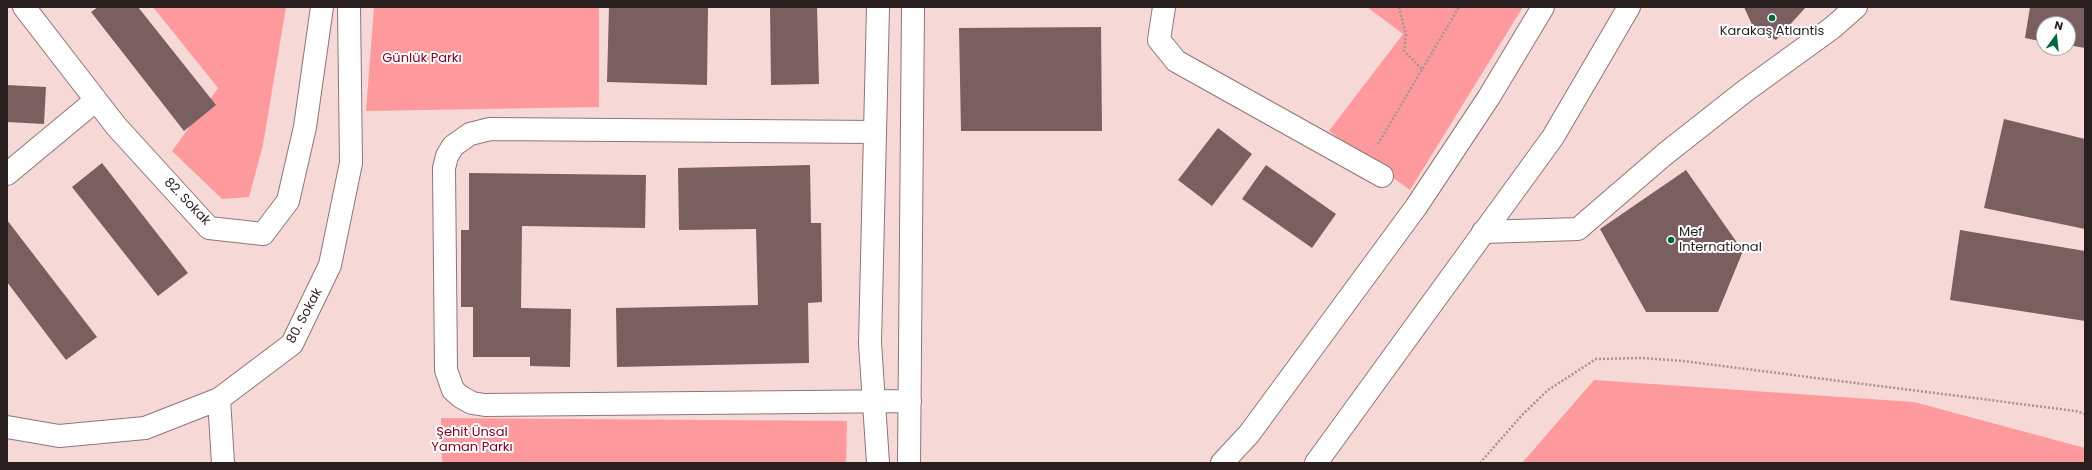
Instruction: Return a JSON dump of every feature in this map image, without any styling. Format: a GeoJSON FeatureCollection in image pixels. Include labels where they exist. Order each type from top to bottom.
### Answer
{"type":"FeatureCollection","features":[{"type":"Feature","properties":{"kind":"main road","name":"82. Sokak"},"geometry":{"type":"LineString","coordinates":[[24,7],[95,100],[209,228],[263,234],[288,202],[305,128],[322,7]]}},
{"type":"Feature","properties":{"kind":"main road","name":"80. Sokak"},"geometry":{"type":"LineString","coordinates":[[7,427],[59,436],[145,428],[219,399],[292,344],[330,265],[351,163],[349,7]]}},
{"type":"Feature","properties":{"kind":"main road"},"geometry":{"type":"LineString","coordinates":[[878,7],[870,344],[878,463]]}},
{"type":"Feature","properties":{"kind":"main road"},"geometry":{"type":"LineString","coordinates":[[909,463],[913,7]]}},
{"type":"Feature","properties":{"kind":"main road"},"geometry":{"type":"LineString","coordinates":[[1164,7],[1159,40],[1176,61],[1373,171]]}},
{"type":"Feature","properties":{"kind":"main road"},"geometry":{"type":"LineString","coordinates":[[1222,463],[1249,434],[1416,207],[1489,97],[1543,7]]}},
{"type":"Feature","properties":{"kind":"main road"},"geometry":{"type":"LineString","coordinates":[[1316,463],[1552,137],[1629,7]]}},
{"type":"Feature","properties":{"kind":"main road"},"geometry":{"type":"LineString","coordinates":[[1484,232],[1578,229],[1665,154],[1745,91],[1832,28],[1856,7]]}},
{"type":"Feature","properties":{"kind":"main road"},"geometry":{"type":"LineString","coordinates":[[7,174],[95,100]]}},
{"type":"Feature","properties":{"kind":"main road"},"geometry":{"type":"LineString","coordinates":[[875,132],[479,130],[461,139],[453,146],[447,156],[444,168],[446,370],[453,390],[461,397],[472,403],[485,405],[874,400],[910,401]]}},
{"type":"Feature","properties":{"kind":"main road"},"geometry":{"type":"LineString","coordinates":[[219,399],[223,463]]}},
{"type":"Feature","properties":{"kind":"main road"},"geometry":{"type":"LineString","coordinates":[[7,438],[59,436]]}},
{"type":"Feature","properties":{"kind":"path"},"geometry":{"type":"LineString","coordinates":[[1399,7],[1406,36],[1404,51],[1422,69]]}},
{"type":"Feature","properties":{"kind":"path"},"geometry":{"type":"LineString","coordinates":[[1373,171],[1422,69],[1459,7]]}},
{"type":"Feature","properties":{"kind":"path"},"geometry":{"type":"LineString","coordinates":[[1480,463],[1522,415],[1548,390],[1596,359],[1642,358],[1683,361],[2076,411],[2085,414]]}},
{"type":"Feature","properties":{"kind":"green space"},"geometry":{"type":"Polygon","coordinates":[[[153,7],[286,7],[263,145],[249,197],[222,199],[172,151],[218,88],[153,7]]]}},
{"type":"Feature","properties":{"kind":"green space","name":"Günlük Parkı"},"geometry":{"type":"Polygon","coordinates":[[[374,7],[599,7],[599,107],[366,111],[374,7]]]}},
{"type":"Feature","properties":{"kind":"green space"},"geometry":{"type":"Polygon","coordinates":[[[1367,7],[1523,7],[1410,190],[1329,131],[1403,34],[1367,7]]]}},
{"type":"Feature","properties":{"kind":"green space"},"geometry":{"type":"Polygon","coordinates":[[[1594,380],[1914,402],[2085,448],[2085,463],[1522,463],[1594,380]]]}},
{"type":"Feature","properties":{"kind":"green space","name":"Şehit Ünsal Yaman Parkı"},"geometry":{"type":"Polygon","coordinates":[[[441,418],[847,421],[846,463],[442,463],[441,418]]]}},
{"type":"Feature","properties":{"kind":"building"},"geometry":{"type":"Polygon","coordinates":[[[98,7],[138,7],[216,105],[184,131],[91,12],[98,7]]]}},
{"type":"Feature","properties":{"kind":"building"},"geometry":{"type":"Polygon","coordinates":[[[609,7],[708,7],[707,85],[607,82],[609,7]]]}},
{"type":"Feature","properties":{"kind":"building"},"geometry":{"type":"Polygon","coordinates":[[[770,7],[817,7],[819,84],[771,85],[770,7]]]}},
{"type":"Feature","properties":{"kind":"building","name":"Karakaş Atlantis"},"geometry":{"type":"Polygon","coordinates":[[[1744,7],[1806,7],[1776,40],[1754,29],[1744,7]]]}},
{"type":"Feature","properties":{"kind":"building"},"geometry":{"type":"Polygon","coordinates":[[[2030,7],[2085,7],[2085,48],[2076,46],[2076,16],[2036,16],[2036,40],[2025,38],[2030,7]]]}},
{"type":"Feature","properties":{"kind":"building"},"geometry":{"type":"Polygon","coordinates":[[[1101,27],[1102,131],[961,131],[959,28],[1101,27]]]}},
{"type":"Feature","properties":{"kind":"building"},"geometry":{"type":"Polygon","coordinates":[[[7,85],[46,87],[44,124],[7,122],[7,85]]]}},
{"type":"Feature","properties":{"kind":"building"},"geometry":{"type":"Polygon","coordinates":[[[2004,119],[2085,139],[2085,229],[1984,208],[2004,119]]]}},
{"type":"Feature","properties":{"kind":"building"},"geometry":{"type":"Polygon","coordinates":[[[1218,128],[1252,154],[1212,206],[1178,180],[1218,128]]]}},
{"type":"Feature","properties":{"kind":"building"},"geometry":{"type":"Polygon","coordinates":[[[102,163],[188,273],[158,296],[72,187],[102,163]]]}},
{"type":"Feature","properties":{"kind":"building"},"geometry":{"type":"Polygon","coordinates":[[[810,165],[811,223],[821,223],[822,302],[808,303],[809,363],[617,367],[616,308],[758,305],[756,229],[679,230],[678,168],[810,165]]]}},
{"type":"Feature","properties":{"kind":"building"},"geometry":{"type":"Polygon","coordinates":[[[1266,165],[1336,214],[1312,248],[1242,199],[1266,165]]]}},
{"type":"Feature","properties":{"kind":"building","name":"Mef International"},"geometry":{"type":"Polygon","coordinates":[[[1686,170],[1743,251],[1718,312],[1646,312],[1600,229],[1686,170]]]}},
{"type":"Feature","properties":{"kind":"building"},"geometry":{"type":"Polygon","coordinates":[[[469,173],[646,175],[645,228],[522,226],[521,308],[571,309],[570,367],[530,366],[530,357],[473,357],[473,307],[461,307],[461,230],[469,230],[469,173]]]}},
{"type":"Feature","properties":{"kind":"building"},"geometry":{"type":"Polygon","coordinates":[[[7,220],[97,337],[66,360],[7,282],[7,220]]]}},
{"type":"Feature","properties":{"kind":"building"},"geometry":{"type":"Polygon","coordinates":[[[1960,230],[2085,251],[2085,321],[1950,300],[1960,230]]]}},
{"type":"Feature","properties":{"kind":"place","name":"Karakaş Atlantis"},"geometry":{"type":"Point","coordinates":[1772,18]}},
{"type":"Feature","properties":{"kind":"place","name":"Mef International"},"geometry":{"type":"Point","coordinates":[1671,240]}}]}
